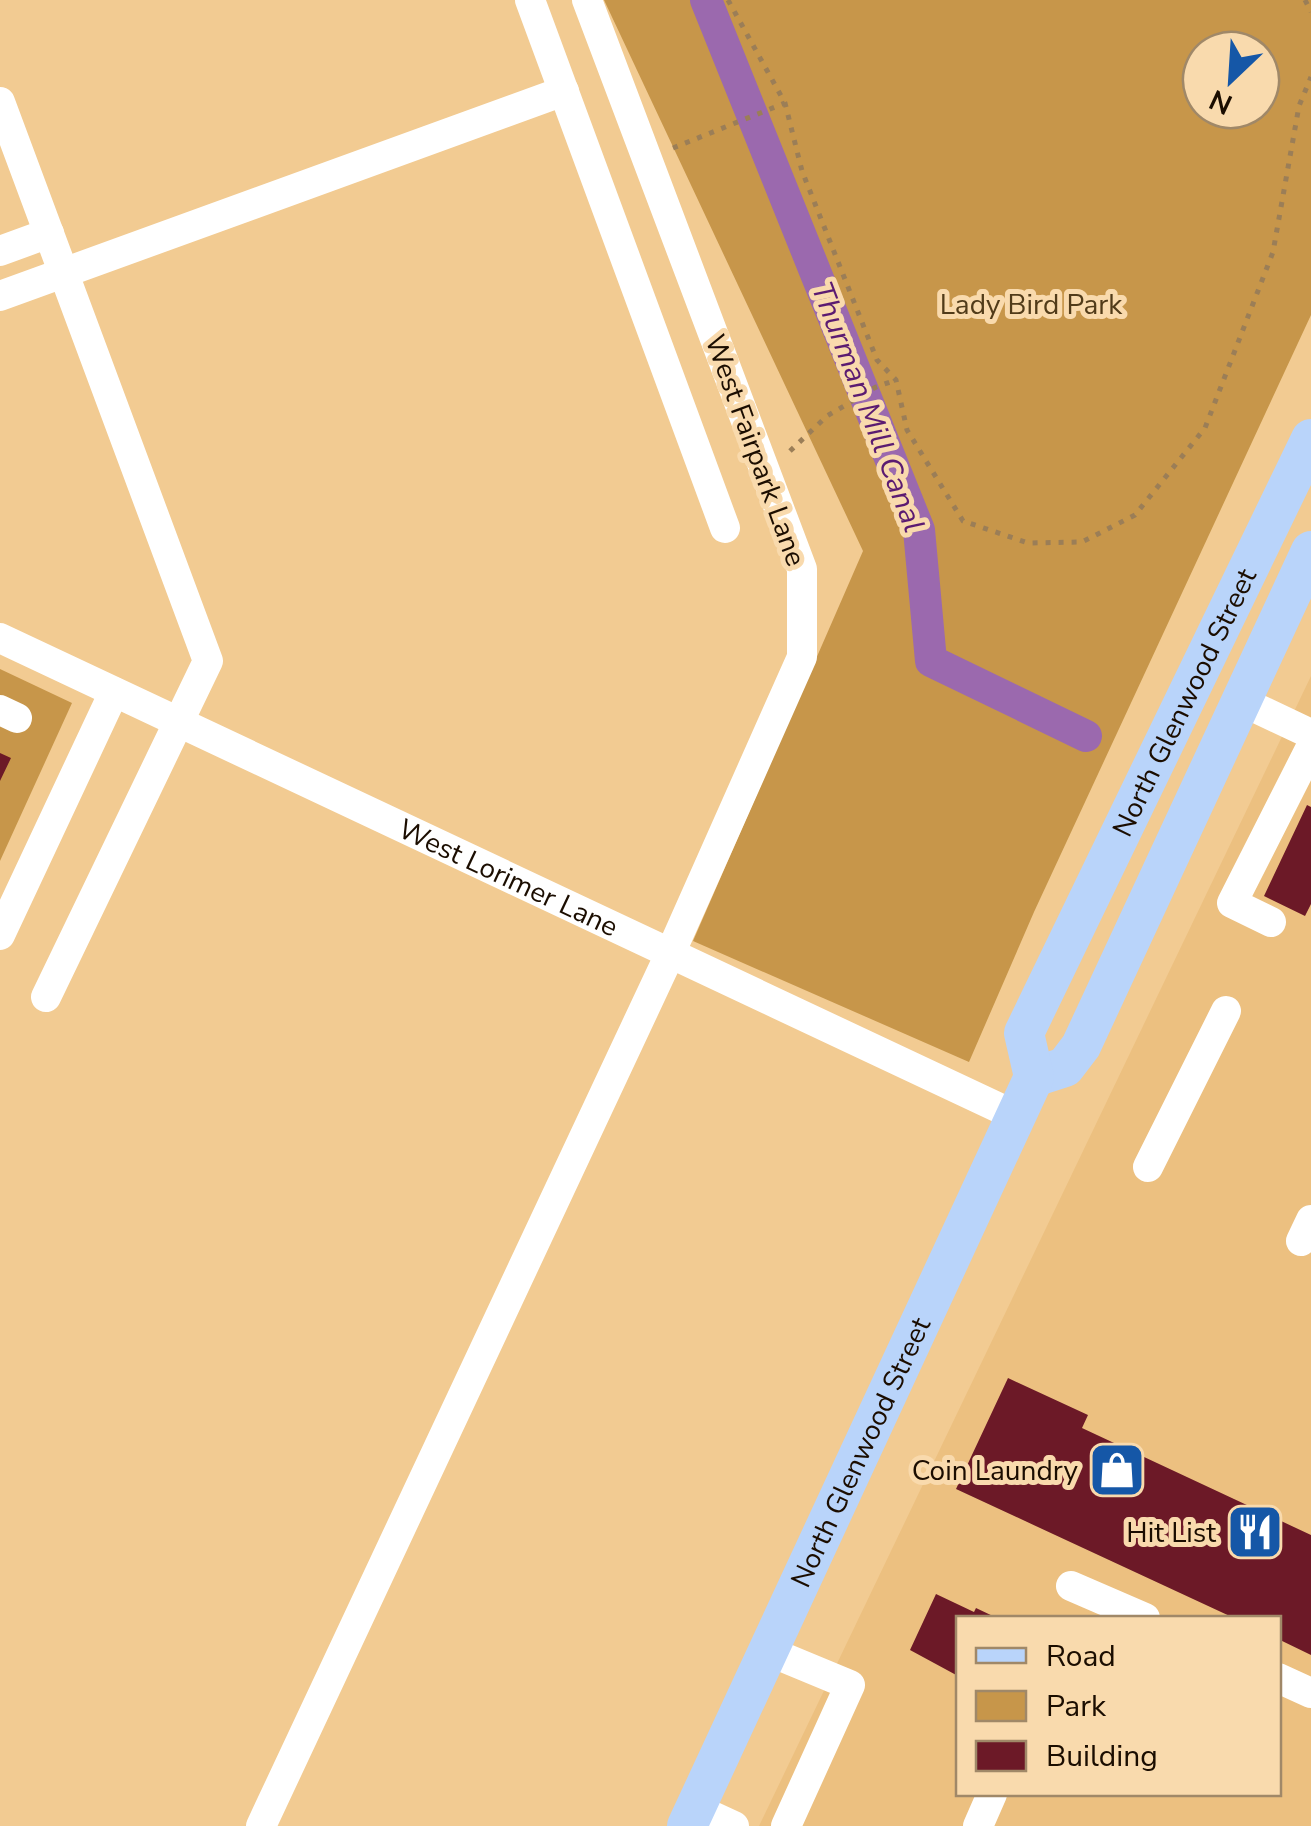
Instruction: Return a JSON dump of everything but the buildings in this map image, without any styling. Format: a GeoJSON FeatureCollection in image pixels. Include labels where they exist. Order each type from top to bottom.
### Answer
{"type":"FeatureCollection","features":[{"type":"Feature","properties":{"kind":"main road","name":"North Glenwood Street"},"geometry":{"type":"LineString","coordinates":[[691,1817],[1034,1077],[1024,1033],[1311,439]]}},
{"type":"Feature","properties":{"kind":"main road","name":"North Glenwood Street"},"geometry":{"type":"LineString","coordinates":[[1034,1077],[1065,1067],[1081,1046],[1311,551]]}},
{"type":"Feature","properties":{"kind":"street"},"geometry":{"type":"LineString","coordinates":[[530,0],[725,528]]}},
{"type":"Feature","properties":{"kind":"street","name":"West Fairpark Lane"},"geometry":{"type":"LineString","coordinates":[[261,1826],[670,954],[802,657],[802,569],[587,0]]}},
{"type":"Feature","properties":{"kind":"street"},"geometry":{"type":"LineString","coordinates":[[0,296],[564,91]]}},
{"type":"Feature","properties":{"kind":"street"},"geometry":{"type":"LineString","coordinates":[[0,102],[208,661],[46,997]]}},
{"type":"Feature","properties":{"kind":"street"},"geometry":{"type":"LineString","coordinates":[[0,251],[49,233]]}},
{"type":"Feature","properties":{"kind":"street","name":"West Lorimer Lane"},"geometry":{"type":"LineString","coordinates":[[0,638],[1016,1116]]}},
{"type":"Feature","properties":{"kind":"street"},"geometry":{"type":"LineString","coordinates":[[0,935],[114,692]]}},
{"type":"Feature","properties":{"kind":"street"},"geometry":{"type":"LineString","coordinates":[[1241,701],[1311,734]]}},
{"type":"Feature","properties":{"kind":"street"},"geometry":{"type":"LineString","coordinates":[[1271,922],[1232,904],[1300,796],[1311,747]]}},
{"type":"Feature","properties":{"kind":"street"},"geometry":{"type":"LineString","coordinates":[[1148,1168],[1226,1011]]}},
{"type":"Feature","properties":{"kind":"street"},"geometry":{"type":"LineString","coordinates":[[1071,1586],[1139,1616]]}},
{"type":"Feature","properties":{"kind":"street"},"geometry":{"type":"LineString","coordinates":[[768,1651],[850,1685],[786,1826]]}},
{"type":"Feature","properties":{"kind":"street"},"geometry":{"type":"LineString","coordinates":[[1281,1679],[1311,1693]]}},
{"type":"Feature","properties":{"kind":"street"},"geometry":{"type":"LineString","coordinates":[[978,1826],[991,1796]]}},
{"type":"Feature","properties":{"kind":"street"},"geometry":{"type":"LineString","coordinates":[[691,1817],[734,1826]]}},
{"type":"Feature","properties":{"kind":"path"},"geometry":{"type":"LineString","coordinates":[[728,0],[785,103],[802,172],[876,360],[896,380],[906,430],[964,521],[1028,543],[1082,542],[1135,515],[1205,428],[1273,252],[1299,106],[1311,77]]}},
{"type":"Feature","properties":{"kind":"path"},"geometry":{"type":"LineString","coordinates":[[1305,0],[1311,12]]}},
{"type":"Feature","properties":{"kind":"path"},"geometry":{"type":"LineString","coordinates":[[691,141],[785,103]]}},
{"type":"Feature","properties":{"kind":"path"},"geometry":{"type":"LineString","coordinates":[[766,473],[826,416],[896,380]]}},
{"type":"Feature","properties":{"kind":"shaded area"},"geometry":{"type":"Polygon","coordinates":[[[1311,676],[1311,1826],[759,1826],[1311,676]]]}},
{"type":"Feature","properties":{"kind":"green space","name":"Lady Bird Park"},"geometry":{"type":"Polygon","coordinates":[[[604,0],[1311,0],[1311,315],[1034,912],[969,1062],[693,941],[863,551],[604,0]]]}},
{"type":"Feature","properties":{"kind":"green space"},"geometry":{"type":"Polygon","coordinates":[[[0,669],[72,703],[0,861],[0,669]]]}},
{"type":"Feature","properties":{"kind":"waterway","name":"Thurman Mill Canal"},"geometry":{"type":"LineString","coordinates":[[706,0],[919,530],[931,661],[1086,736]]}},
{"type":"Feature","properties":{"kind":"place","name":"Coin Laundry"},"geometry":{"type":"Point","coordinates":[1117,1470]}},
{"type":"Feature","properties":{"kind":"place","name":"Hit List"},"geometry":{"type":"Point","coordinates":[1255,1532]}}]}
